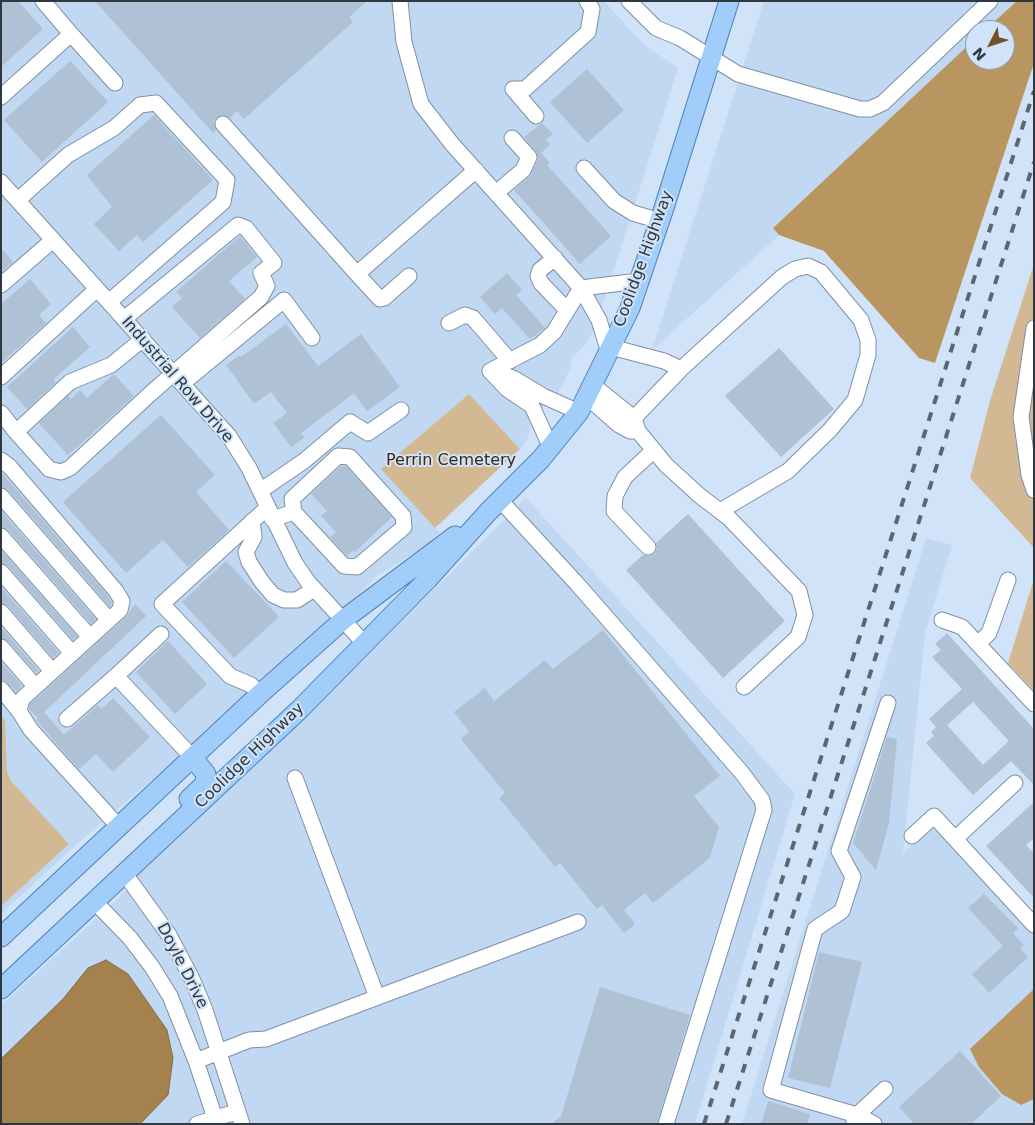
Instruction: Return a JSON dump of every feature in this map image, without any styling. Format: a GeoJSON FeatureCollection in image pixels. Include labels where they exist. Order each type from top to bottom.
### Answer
{"type":"FeatureCollection","features":[{"type":"Feature","properties":{"kind":"main road","name":"Coolidge Highway"},"geometry":{"type":"LineString","coordinates":[[4,983],[95,902],[299,710],[428,579],[494,506],[551,448],[586,398],[630,308],[660,221],[729,1]]}},
{"type":"Feature","properties":{"kind":"main road","name":"Coolidge Highway"},"geometry":{"type":"LineString","coordinates":[[1,937],[260,694],[343,620],[494,506]]}},
{"type":"Feature","properties":{"kind":"main road"},"geometry":{"type":"LineString","coordinates":[[125,874],[123,862],[132,851],[205,784],[206,774],[193,758]]}},
{"type":"Feature","properties":{"kind":"main road"},"geometry":{"type":"LineString","coordinates":[[1,949],[47,906],[53,889]]}},
{"type":"Feature","properties":{"kind":"street"},"geometry":{"type":"LineString","coordinates":[[43,1],[115,83]]}},
{"type":"Feature","properties":{"kind":"street"},"geometry":{"type":"LineString","coordinates":[[400,1],[404,42],[421,104],[429,117],[581,288],[599,320],[610,350],[664,361],[681,369]]}},
{"type":"Feature","properties":{"kind":"street"},"geometry":{"type":"LineString","coordinates":[[536,116],[513,89],[525,89],[588,32],[592,9],[587,1]]}},
{"type":"Feature","properties":{"kind":"street"},"geometry":{"type":"LineString","coordinates":[[629,1],[656,28],[680,38],[738,74],[860,109],[870,109],[883,103],[990,1]]}},
{"type":"Feature","properties":{"kind":"street"},"geometry":{"type":"LineString","coordinates":[[1,97],[71,34]]}},
{"type":"Feature","properties":{"kind":"street"},"geometry":{"type":"LineString","coordinates":[[18,200],[68,155],[114,128],[140,105],[156,103],[227,180],[223,202],[109,302]]}},
{"type":"Feature","properties":{"kind":"street"},"geometry":{"type":"LineString","coordinates":[[223,124],[380,299],[384,298],[408,276]]}},
{"type":"Feature","properties":{"kind":"street"},"geometry":{"type":"LineString","coordinates":[[496,193],[523,170],[529,156],[512,138]]}},
{"type":"Feature","properties":{"kind":"street"},"geometry":{"type":"LineString","coordinates":[[584,168],[614,201],[634,213],[660,221]]}},
{"type":"Feature","properties":{"kind":"street"},"geometry":{"type":"LineString","coordinates":[[357,274],[476,170]]}},
{"type":"Feature","properties":{"kind":"street","name":"Industrial Row Drive"},"geometry":{"type":"LineString","coordinates":[[1,182],[229,436],[260,491],[295,562],[314,589],[364,642]]}},
{"type":"Feature","properties":{"kind":"street"},"geometry":{"type":"LineString","coordinates":[[124,319],[238,225],[246,228],[274,263],[261,273],[267,286],[261,297],[178,378]]}},
{"type":"Feature","properties":{"kind":"street"},"geometry":{"type":"LineString","coordinates":[[1,285],[53,240]]}},
{"type":"Feature","properties":{"kind":"street"},"geometry":{"type":"LineString","coordinates":[[555,258],[540,270],[538,276],[541,282],[567,310]]}},
{"type":"Feature","properties":{"kind":"street"},"geometry":{"type":"LineString","coordinates":[[636,424],[681,369],[782,277],[795,269],[808,266],[821,272],[861,320],[868,340],[868,354],[855,400],[830,430],[788,472],[720,512]]}},
{"type":"Feature","properties":{"kind":"street"},"geometry":{"type":"LineString","coordinates":[[581,288],[639,281]]}},
{"type":"Feature","properties":{"kind":"street"},"geometry":{"type":"LineString","coordinates":[[490,371],[540,345],[554,332],[581,288]]}},
{"type":"Feature","properties":{"kind":"street"},"geometry":{"type":"LineString","coordinates":[[1,378],[97,289]]}},
{"type":"Feature","properties":{"kind":"street"},"geometry":{"type":"LineString","coordinates":[[1,413],[48,468],[61,472],[74,465],[178,378],[284,300],[312,338]]}},
{"type":"Feature","properties":{"kind":"street"},"geometry":{"type":"LineString","coordinates":[[449,323],[465,315],[473,318],[510,361]]}},
{"type":"Feature","properties":{"kind":"street"},"geometry":{"type":"LineString","coordinates":[[1034,328],[1030,343],[1021,417],[1029,475],[1034,490]]}},
{"type":"Feature","properties":{"kind":"street"},"geometry":{"type":"LineString","coordinates":[[16,432],[70,382],[111,365],[143,339]]}},
{"type":"Feature","properties":{"kind":"street"},"geometry":{"type":"LineString","coordinates":[[490,371],[513,378],[543,396],[586,398],[636,424],[654,450],[680,478],[759,547],[800,591],[805,615],[798,637],[744,687]]}},
{"type":"Feature","properties":{"kind":"street"},"geometry":{"type":"LineString","coordinates":[[490,371],[507,389],[532,406],[551,448]]}},
{"type":"Feature","properties":{"kind":"street"},"geometry":{"type":"LineString","coordinates":[[260,491],[304,461],[350,422],[368,433],[401,410]]}},
{"type":"Feature","properties":{"kind":"street"},"geometry":{"type":"LineString","coordinates":[[648,547],[614,511],[615,496],[625,477],[654,450]]}},
{"type":"Feature","properties":{"kind":"street"},"geometry":{"type":"LineString","coordinates":[[260,694],[251,685],[230,676],[162,604],[252,521],[270,513],[294,512],[344,566],[357,567],[404,528],[403,516],[350,457],[338,456],[292,499],[294,512]]}},
{"type":"Feature","properties":{"kind":"street"},"geometry":{"type":"LineString","coordinates":[[1,460],[10,467],[116,591],[122,601],[120,610],[22,698],[19,711]]}},
{"type":"Feature","properties":{"kind":"street"},"geometry":{"type":"LineString","coordinates":[[1,496],[109,620]]}},
{"type":"Feature","properties":{"kind":"street"},"geometry":{"type":"LineString","coordinates":[[494,506],[586,593],[742,773],[762,800],[764,810],[666,1124]]}},
{"type":"Feature","properties":{"kind":"street"},"geometry":{"type":"LineString","coordinates":[[252,521],[254,537],[246,552],[249,562],[273,595],[284,600],[297,600],[314,589]]}},
{"type":"Feature","properties":{"kind":"street"},"geometry":{"type":"LineString","coordinates":[[1,536],[90,637]]}},
{"type":"Feature","properties":{"kind":"street"},"geometry":{"type":"LineString","coordinates":[[1,572],[72,653]]}},
{"type":"Feature","properties":{"kind":"street"},"geometry":{"type":"LineString","coordinates":[[978,644],[988,633],[1008,580]]}},
{"type":"Feature","properties":{"kind":"street"},"geometry":{"type":"LineString","coordinates":[[1,612],[52,671]]}},
{"type":"Feature","properties":{"kind":"street"},"geometry":{"type":"LineString","coordinates":[[942,620],[962,627],[1034,704]]}},
{"type":"Feature","properties":{"kind":"street"},"geometry":{"type":"LineString","coordinates":[[67,719],[161,634]]}},
{"type":"Feature","properties":{"kind":"street"},"geometry":{"type":"LineString","coordinates":[[1,647],[36,686]]}},
{"type":"Feature","properties":{"kind":"street"},"geometry":{"type":"LineString","coordinates":[[116,676],[193,758]]}},
{"type":"Feature","properties":{"kind":"street"},"geometry":{"type":"LineString","coordinates":[[1,689],[19,711],[31,730],[119,827]]}},
{"type":"Feature","properties":{"kind":"street"},"geometry":{"type":"LineString","coordinates":[[874,1124],[771,1090],[815,929],[842,911],[854,878],[839,851],[888,703]]}},
{"type":"Feature","properties":{"kind":"street"},"geometry":{"type":"LineString","coordinates":[[295,778],[377,997]]}},
{"type":"Feature","properties":{"kind":"street"},"geometry":{"type":"LineString","coordinates":[[955,839],[1015,783]]}},
{"type":"Feature","properties":{"kind":"street"},"geometry":{"type":"LineString","coordinates":[[912,836],[934,816],[1034,925]]}},
{"type":"Feature","properties":{"kind":"street","name":"Doyle Drive"},"geometry":{"type":"LineString","coordinates":[[125,874],[154,912],[184,964],[205,1010],[239,1118]]}},
{"type":"Feature","properties":{"kind":"street","name":"Doyle Drive"},"geometry":{"type":"LineString","coordinates":[[95,902],[130,938],[152,967],[170,996],[196,1061],[216,1121]]}},
{"type":"Feature","properties":{"kind":"street"},"geometry":{"type":"LineString","coordinates":[[196,1061],[249,1040],[266,1039],[578,922]]}},
{"type":"Feature","properties":{"kind":"street"},"geometry":{"type":"LineString","coordinates":[[855,1119],[885,1089]]}},
{"type":"Feature","properties":{"kind":"street"},"geometry":{"type":"LineString","coordinates":[[197,1124],[239,1118]]}},
{"type":"Feature","properties":{"kind":"shaded area"},"geometry":{"type":"Polygon","coordinates":[[[1,1],[604,1],[645,46],[678,68],[596,326],[585,345],[572,358],[569,371],[559,392],[532,418],[527,440],[520,449],[469,394],[382,469],[440,533],[422,548],[376,576],[321,635],[78,843],[1,914],[1,1]]]}},
{"type":"Feature","properties":{"kind":"shaded area"},"geometry":{"type":"Polygon","coordinates":[[[764,1],[1017,1],[997,20],[965,20],[965,49],[773,227],[779,235],[652,350],[764,1]]]}},
{"type":"Feature","properties":{"kind":"shaded area"},"geometry":{"type":"Polygon","coordinates":[[[1017,1],[1034,1],[1034,63],[935,363],[919,358],[824,251],[779,235],[773,228],[965,48],[965,70],[1015,70],[1015,20],[996,20],[1017,1]]]}},
{"type":"Feature","properties":{"kind":"shaded area"},"geometry":{"type":"Polygon","coordinates":[[[526,498],[795,794],[695,1124],[1,1124],[1,1005],[119,898],[149,860],[343,680],[526,498]]]}},
{"type":"Feature","properties":{"kind":"shaded area"},"geometry":{"type":"Polygon","coordinates":[[[926,538],[952,545],[925,633],[903,853],[934,825],[1034,935],[1034,1124],[742,1124],[926,538]]]}},
{"type":"Feature","properties":{"kind":"shaded area"},"geometry":{"type":"Polygon","coordinates":[[[106,960],[128,974],[167,1030],[173,1058],[168,1095],[140,1124],[1,1124],[1,1059],[63,999],[88,968],[106,960]]]}},
{"type":"Feature","properties":{"kind":"shaded area"},"geometry":{"type":"Polygon","coordinates":[[[1034,989],[1034,1099],[1021,1105],[1002,1094],[979,1067],[970,1049],[1034,989]]]}},
{"type":"Feature","properties":{"kind":"green space"},"geometry":{"type":"Polygon","coordinates":[[[1034,264],[1034,548],[970,478],[990,401],[1034,264]]]}},
{"type":"Feature","properties":{"kind":"green space","name":"Perrin Cemetery"},"geometry":{"type":"Polygon","coordinates":[[[469,394],[520,449],[435,528],[381,469],[469,394]]]}},
{"type":"Feature","properties":{"kind":"green space"},"geometry":{"type":"Polygon","coordinates":[[[1034,579],[1034,691],[1008,663],[1034,579]]]}},
{"type":"Feature","properties":{"kind":"green space"},"geometry":{"type":"Polygon","coordinates":[[[1,716],[5,721],[7,773],[11,781],[69,844],[1,906],[1,716]]]}},
{"type":"Feature","properties":{"kind":"building"},"geometry":{"type":"Polygon","coordinates":[[[1,1],[18,1],[43,29],[1,67],[1,1]]]}},
{"type":"Feature","properties":{"kind":"building"},"geometry":{"type":"Polygon","coordinates":[[[95,1],[367,1],[349,17],[353,22],[244,119],[237,111],[230,118],[221,115],[214,121],[216,130],[213,133],[95,1]]]}},
{"type":"Feature","properties":{"kind":"building"},"geometry":{"type":"Polygon","coordinates":[[[70,61],[108,102],[42,162],[4,120],[70,61]]]}},
{"type":"Feature","properties":{"kind":"building"},"geometry":{"type":"Polygon","coordinates":[[[587,69],[624,110],[587,143],[550,102],[587,69]]]}},
{"type":"Feature","properties":{"kind":"building"},"geometry":{"type":"Polygon","coordinates":[[[154,115],[213,180],[143,242],[137,235],[119,251],[94,224],[112,207],[87,175],[154,115]]]}},
{"type":"Feature","properties":{"kind":"building"},"geometry":{"type":"Polygon","coordinates":[[[542,123],[553,134],[546,140],[550,144],[541,153],[550,163],[547,165],[611,236],[580,264],[514,190],[529,177],[538,160],[536,151],[524,137],[542,123]]]}},
{"type":"Feature","properties":{"kind":"building"},"geometry":{"type":"Polygon","coordinates":[[[240,236],[257,257],[229,281],[245,299],[200,338],[172,307],[182,298],[176,292],[240,236]]]}},
{"type":"Feature","properties":{"kind":"building"},"geometry":{"type":"Polygon","coordinates":[[[1,248],[13,262],[1,272],[1,248]]]}},
{"type":"Feature","properties":{"kind":"building"},"geometry":{"type":"Polygon","coordinates":[[[507,273],[522,290],[516,295],[545,328],[530,339],[502,308],[495,314],[480,297],[507,273]]]}},
{"type":"Feature","properties":{"kind":"building"},"geometry":{"type":"Polygon","coordinates":[[[30,279],[51,304],[39,315],[46,323],[1,363],[1,304],[30,279]]]}},
{"type":"Feature","properties":{"kind":"building"},"geometry":{"type":"Polygon","coordinates":[[[286,324],[318,366],[361,334],[400,387],[367,411],[354,393],[301,433],[305,437],[291,447],[273,423],[287,413],[271,392],[254,404],[226,365],[240,355],[241,357],[286,324]]]}},
{"type":"Feature","properties":{"kind":"building"},"geometry":{"type":"Polygon","coordinates":[[[73,327],[90,347],[53,380],[56,382],[27,409],[7,387],[73,327]]]}},
{"type":"Feature","properties":{"kind":"building"},"geometry":{"type":"Polygon","coordinates":[[[779,348],[834,409],[781,457],[725,396],[779,348]]]}},
{"type":"Feature","properties":{"kind":"building"},"geometry":{"type":"Polygon","coordinates":[[[114,374],[134,396],[68,455],[39,423],[68,396],[71,399],[80,390],[87,398],[114,374]]]}},
{"type":"Feature","properties":{"kind":"building"},"geometry":{"type":"Polygon","coordinates":[[[161,415],[215,475],[196,492],[229,530],[188,567],[163,540],[126,573],[63,502],[161,415]]]}},
{"type":"Feature","properties":{"kind":"building"},"geometry":{"type":"Polygon","coordinates":[[[341,466],[346,466],[392,517],[355,552],[353,550],[347,556],[330,537],[336,532],[321,516],[327,511],[311,494],[341,466]]]}},
{"type":"Feature","properties":{"kind":"building"},"geometry":{"type":"Polygon","coordinates":[[[1,472],[108,596],[112,603],[110,607],[8,490],[1,487],[1,472]]]}},
{"type":"Feature","properties":{"kind":"building"},"geometry":{"type":"Polygon","coordinates":[[[1,511],[96,619],[91,624],[8,530],[1,527],[1,511]]]}},
{"type":"Feature","properties":{"kind":"building"},"geometry":{"type":"Polygon","coordinates":[[[688,514],[785,621],[723,678],[626,570],[643,555],[650,556],[654,554],[657,549],[656,543],[688,514]]]}},
{"type":"Feature","properties":{"kind":"building"},"geometry":{"type":"Polygon","coordinates":[[[1,550],[77,636],[73,640],[8,566],[1,563],[1,550]]]}},
{"type":"Feature","properties":{"kind":"building"},"geometry":{"type":"Polygon","coordinates":[[[226,561],[279,617],[234,658],[182,602],[226,561]]]}},
{"type":"Feature","properties":{"kind":"building"},"geometry":{"type":"Polygon","coordinates":[[[1,587],[59,653],[53,658],[8,606],[1,603],[1,587]]]}},
{"type":"Feature","properties":{"kind":"building"},"geometry":{"type":"Polygon","coordinates":[[[135,604],[146,616],[38,718],[29,709],[30,704],[126,617],[135,604]]]}},
{"type":"Feature","properties":{"kind":"building"},"geometry":{"type":"Polygon","coordinates":[[[1,627],[39,671],[36,673],[8,641],[1,638],[1,627]]]}},
{"type":"Feature","properties":{"kind":"building"},"geometry":{"type":"Polygon","coordinates":[[[603,630],[720,776],[694,796],[719,827],[710,858],[653,903],[645,893],[624,910],[635,924],[624,933],[602,905],[597,909],[560,863],[555,867],[499,798],[505,793],[461,739],[469,732],[454,712],[485,688],[494,701],[545,660],[553,669],[603,630]]]}},
{"type":"Feature","properties":{"kind":"building"},"geometry":{"type":"Polygon","coordinates":[[[947,633],[1034,729],[1034,785],[1011,761],[973,795],[926,743],[934,736],[931,732],[936,727],[929,719],[962,689],[932,657],[941,650],[935,644],[947,633]],[[973,702],[947,725],[983,765],[1009,741],[973,702]]]}},
{"type":"Feature","properties":{"kind":"building"},"geometry":{"type":"Polygon","coordinates":[[[168,641],[207,684],[175,714],[136,672],[168,641]]]}},
{"type":"Feature","properties":{"kind":"building"},"geometry":{"type":"Polygon","coordinates":[[[1,662],[22,686],[16,692],[8,683],[1,679],[1,662]]]}},
{"type":"Feature","properties":{"kind":"building"},"geometry":{"type":"Polygon","coordinates":[[[113,698],[150,737],[113,772],[96,754],[79,769],[36,720],[44,712],[64,735],[98,705],[102,709],[113,698]]]}},
{"type":"Feature","properties":{"kind":"building"},"geometry":{"type":"Polygon","coordinates":[[[887,737],[897,739],[889,823],[876,870],[853,843],[887,737]]]}},
{"type":"Feature","properties":{"kind":"building"},"geometry":{"type":"Polygon","coordinates":[[[1034,802],[1034,838],[1026,845],[1034,853],[1034,898],[986,846],[1034,802]]]}},
{"type":"Feature","properties":{"kind":"building"},"geometry":{"type":"Polygon","coordinates":[[[984,894],[1018,928],[1013,933],[1024,945],[1020,948],[1028,957],[989,993],[972,974],[1003,946],[968,908],[984,894]]]}},
{"type":"Feature","properties":{"kind":"building"},"geometry":{"type":"Polygon","coordinates":[[[819,952],[862,962],[830,1088],[788,1078],[819,952]]]}},
{"type":"Feature","properties":{"kind":"building"},"geometry":{"type":"Polygon","coordinates":[[[600,987],[690,1015],[657,1124],[552,1124],[561,1116],[600,987]]]}},
{"type":"Feature","properties":{"kind":"building"},"geometry":{"type":"Polygon","coordinates":[[[960,1051],[1001,1096],[971,1124],[914,1124],[899,1107],[960,1051]]]}},
{"type":"Feature","properties":{"kind":"building"},"geometry":{"type":"Polygon","coordinates":[[[768,1101],[810,1114],[807,1124],[761,1124],[768,1101]]]}},
{"type":"Feature","properties":{"kind":"railway"},"geometry":{"type":"LineString","coordinates":[[704,1124],[1034,91]]}},
{"type":"Feature","properties":{"kind":"railway"},"geometry":{"type":"LineString","coordinates":[[726,1124],[1034,162]]}}]}
